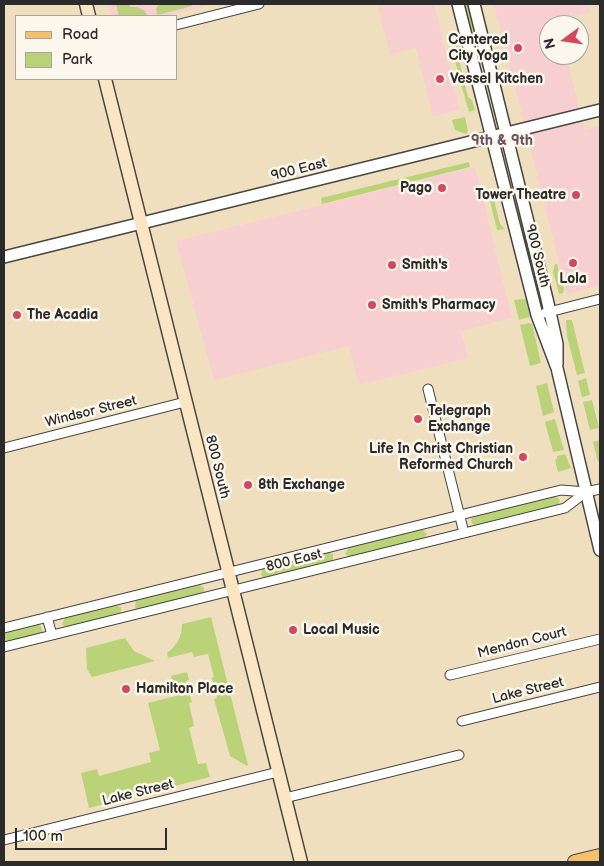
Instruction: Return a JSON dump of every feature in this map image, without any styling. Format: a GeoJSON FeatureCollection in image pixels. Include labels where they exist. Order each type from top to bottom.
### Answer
{"type":"FeatureCollection","features":[{"type":"Feature","properties":{"kind":"main road","name":"800 South"},"geometry":{"type":"LineString","coordinates":[[105,80],[301,862]]}},
{"type":"Feature","properties":{"kind":"main road"},"geometry":{"type":"LineString","coordinates":[[575,862],[600,856]]}},
{"type":"Feature","properties":{"kind":"street"},"geometry":{"type":"LineString","coordinates":[[178,24],[259,4]]}},
{"type":"Feature","properties":{"kind":"street","name":"900 South"},"geometry":{"type":"LineString","coordinates":[[458,4],[536,315],[557,368],[600,550]]}},
{"type":"Feature","properties":{"kind":"street","name":"900 South"},"geometry":{"type":"LineString","coordinates":[[474,4],[550,312],[557,344],[557,368]]}},
{"type":"Feature","properties":{"kind":"street","name":"900 East"},"geometry":{"type":"LineString","coordinates":[[4,257],[600,110]]}},
{"type":"Feature","properties":{"kind":"street"},"geometry":{"type":"LineString","coordinates":[[536,315],[600,299]]}},
{"type":"Feature","properties":{"kind":"street"},"geometry":{"type":"LineString","coordinates":[[428,389],[464,533]]}},
{"type":"Feature","properties":{"kind":"street","name":"Windsor Street"},"geometry":{"type":"LineString","coordinates":[[4,448],[185,402]]}},
{"type":"Feature","properties":{"kind":"street","name":"800 East"},"geometry":{"type":"LineString","coordinates":[[4,628],[560,490],[586,492],[600,489]]}},
{"type":"Feature","properties":{"kind":"street","name":"800 East"},"geometry":{"type":"LineString","coordinates":[[4,647],[565,508],[586,492]]}},
{"type":"Feature","properties":{"kind":"street"},"geometry":{"type":"LineString","coordinates":[[336,545],[341,563]]}},
{"type":"Feature","properties":{"kind":"street"},"geometry":{"type":"LineString","coordinates":[[122,598],[126,617]]}},
{"type":"Feature","properties":{"kind":"street"},"geometry":{"type":"LineString","coordinates":[[47,617],[52,635]]}},
{"type":"Feature","properties":{"kind":"street","name":"Mendon Court"},"geometry":{"type":"LineString","coordinates":[[450,675],[600,638]]}},
{"type":"Feature","properties":{"kind":"street","name":"Lake Street"},"geometry":{"type":"LineString","coordinates":[[462,721],[600,687]]}},
{"type":"Feature","properties":{"kind":"street"},"geometry":{"type":"LineString","coordinates":[[285,798],[459,755]]}},
{"type":"Feature","properties":{"kind":"street","name":"Lake Street"},"geometry":{"type":"LineString","coordinates":[[4,840],[278,772]]}},
{"type":"Feature","properties":{"kind":"shaded area"},"geometry":{"type":"Polygon","coordinates":[[[108,4],[213,4],[169,15],[111,15],[108,4]]]}},
{"type":"Feature","properties":{"kind":"shaded area"},"geometry":{"type":"Polygon","coordinates":[[[377,4],[434,4],[460,109],[433,117],[416,48],[390,54],[377,4]]]}},
{"type":"Feature","properties":{"kind":"shaded area"},"geometry":{"type":"Polygon","coordinates":[[[494,4],[588,4],[590,12],[578,15],[539,15],[539,65],[569,65],[585,130],[600,125],[600,285],[567,294],[494,4]]]}},
{"type":"Feature","properties":{"kind":"shaded area"},"geometry":{"type":"Polygon","coordinates":[[[475,167],[512,318],[461,331],[468,358],[359,385],[349,346],[214,380],[176,241],[475,167]]]}},
{"type":"Feature","properties":{"kind":"green space"},"geometry":{"type":"Polygon","coordinates":[[[116,4],[129,4],[130,7],[137,7],[145,11],[147,15],[119,15],[116,4]]]}},
{"type":"Feature","properties":{"kind":"green space"},"geometry":{"type":"Polygon","coordinates":[[[159,4],[192,4],[192,6],[157,15],[156,9],[159,4]]]}},
{"type":"Feature","properties":{"kind":"green space"},"geometry":{"type":"Polygon","coordinates":[[[464,4],[469,4],[475,32],[472,31],[464,4]]]}},
{"type":"Feature","properties":{"kind":"green space"},"geometry":{"type":"Polygon","coordinates":[[[461,43],[463,46],[458,55],[462,72],[458,72],[451,46],[461,43]]]}},
{"type":"Feature","properties":{"kind":"green space"},"geometry":{"type":"Polygon","coordinates":[[[462,73],[468,97],[472,100],[475,110],[469,112],[458,74],[462,73]]]}},
{"type":"Feature","properties":{"kind":"green space"},"geometry":{"type":"Polygon","coordinates":[[[465,117],[468,131],[466,134],[455,130],[452,120],[465,117]]]}},
{"type":"Feature","properties":{"kind":"green space"},"geometry":{"type":"Polygon","coordinates":[[[469,162],[470,167],[322,204],[321,198],[469,162]]]}},
{"type":"Feature","properties":{"kind":"green space"},"geometry":{"type":"Polygon","coordinates":[[[494,200],[500,224],[505,229],[497,230],[490,201],[494,200]]]}},
{"type":"Feature","properties":{"kind":"green space"},"geometry":{"type":"Polygon","coordinates":[[[523,233],[526,234],[541,295],[539,296],[523,233]]]}},
{"type":"Feature","properties":{"kind":"green space"},"geometry":{"type":"Polygon","coordinates":[[[555,264],[557,264],[564,289],[563,293],[559,294],[553,272],[555,264]]]}},
{"type":"Feature","properties":{"kind":"green space"},"geometry":{"type":"Polygon","coordinates":[[[526,299],[530,317],[519,320],[514,300],[526,299]]]}},
{"type":"Feature","properties":{"kind":"green space"},"geometry":{"type":"Polygon","coordinates":[[[566,320],[572,320],[585,373],[577,375],[567,336],[566,320]]]}},
{"type":"Feature","properties":{"kind":"green space"},"geometry":{"type":"Polygon","coordinates":[[[532,324],[541,363],[530,366],[520,325],[532,324]]]}},
{"type":"Feature","properties":{"kind":"green space"},"geometry":{"type":"Polygon","coordinates":[[[586,378],[590,395],[582,397],[578,381],[586,378]]]}},
{"type":"Feature","properties":{"kind":"green space"},"geometry":{"type":"Polygon","coordinates":[[[547,383],[554,412],[543,416],[536,386],[547,383]]]}},
{"type":"Feature","properties":{"kind":"green space"},"geometry":{"type":"Polygon","coordinates":[[[592,400],[599,428],[590,430],[583,402],[592,400]]]}},
{"type":"Feature","properties":{"kind":"green space"},"geometry":{"type":"Polygon","coordinates":[[[555,419],[564,450],[553,452],[545,422],[555,419]]]}},
{"type":"Feature","properties":{"kind":"green space"},"geometry":{"type":"Polygon","coordinates":[[[600,440],[600,461],[598,462],[593,442],[600,440]]]}},
{"type":"Feature","properties":{"kind":"green space"},"geometry":{"type":"Polygon","coordinates":[[[565,454],[571,468],[558,472],[555,460],[557,456],[565,454]]]}},
{"type":"Feature","properties":{"kind":"green space"},"geometry":{"type":"Polygon","coordinates":[[[555,496],[560,500],[558,506],[479,526],[472,524],[471,520],[475,515],[555,496]]]}},
{"type":"Feature","properties":{"kind":"green space"},"geometry":{"type":"Polygon","coordinates":[[[422,529],[427,534],[423,540],[351,557],[345,554],[349,547],[422,529]]]}},
{"type":"Feature","properties":{"kind":"green space"},"geometry":{"type":"Polygon","coordinates":[[[328,552],[333,554],[333,561],[264,578],[261,575],[264,568],[328,552]]]}},
{"type":"Feature","properties":{"kind":"green space"},"geometry":{"type":"Polygon","coordinates":[[[199,584],[204,588],[204,592],[201,595],[138,610],[135,607],[136,600],[199,584]]]}},
{"type":"Feature","properties":{"kind":"green space"},"geometry":{"type":"Polygon","coordinates":[[[114,605],[121,607],[121,614],[66,628],[62,624],[65,618],[114,605]]]}},
{"type":"Feature","properties":{"kind":"green space"},"geometry":{"type":"Polygon","coordinates":[[[211,617],[247,766],[230,756],[214,699],[217,698],[208,654],[194,657],[192,652],[168,658],[167,653],[174,647],[180,637],[182,624],[211,617]]]}},
{"type":"Feature","properties":{"kind":"green space"},"geometry":{"type":"Polygon","coordinates":[[[37,625],[41,626],[43,633],[4,644],[4,633],[37,625]]]}},
{"type":"Feature","properties":{"kind":"green space"},"geometry":{"type":"Polygon","coordinates":[[[125,638],[134,651],[155,661],[92,677],[87,669],[86,648],[125,638]]]}},
{"type":"Feature","properties":{"kind":"green space"},"geometry":{"type":"Polygon","coordinates":[[[187,672],[189,680],[186,681],[192,702],[189,703],[194,726],[189,728],[198,764],[206,763],[210,777],[89,808],[81,773],[97,769],[99,776],[151,762],[149,753],[160,750],[148,703],[176,696],[171,676],[187,672]]]}},
{"type":"Feature","properties":{"kind":"place","name":"Centered City Yoga"},"geometry":{"type":"Point","coordinates":[518,48]}},
{"type":"Feature","properties":{"kind":"place","name":"Vessel Kitchen"},"geometry":{"type":"Point","coordinates":[440,79]}},
{"type":"Feature","properties":{"kind":"place","name":"Pago"},"geometry":{"type":"Point","coordinates":[442,188]}},
{"type":"Feature","properties":{"kind":"place","name":"Tower Theatre"},"geometry":{"type":"Point","coordinates":[576,195]}},
{"type":"Feature","properties":{"kind":"place","name":"Lola"},"geometry":{"type":"Point","coordinates":[573,263]}},
{"type":"Feature","properties":{"kind":"place","name":"Smith's"},"geometry":{"type":"Point","coordinates":[392,265]}},
{"type":"Feature","properties":{"kind":"place","name":"Smith's Pharmacy"},"geometry":{"type":"Point","coordinates":[372,305]}},
{"type":"Feature","properties":{"kind":"place","name":"The Acadia"},"geometry":{"type":"Point","coordinates":[17,315]}},
{"type":"Feature","properties":{"kind":"place","name":"Telegraph Exchange"},"geometry":{"type":"Point","coordinates":[418,419]}},
{"type":"Feature","properties":{"kind":"place","name":"Life In Christ Christian Reformed Church"},"geometry":{"type":"Point","coordinates":[523,457]}},
{"type":"Feature","properties":{"kind":"place","name":"8th Exchange"},"geometry":{"type":"Point","coordinates":[248,485]}},
{"type":"Feature","properties":{"kind":"place","name":"Local Music"},"geometry":{"type":"Point","coordinates":[293,630]}},
{"type":"Feature","properties":{"kind":"place","name":"Hamilton Place"},"geometry":{"type":"Point","coordinates":[126,689]}},
{"type":"Feature","properties":{"kind":"district","name":"9th & 9th"},"geometry":{"type":"Point","coordinates":[502,141]}}]}
